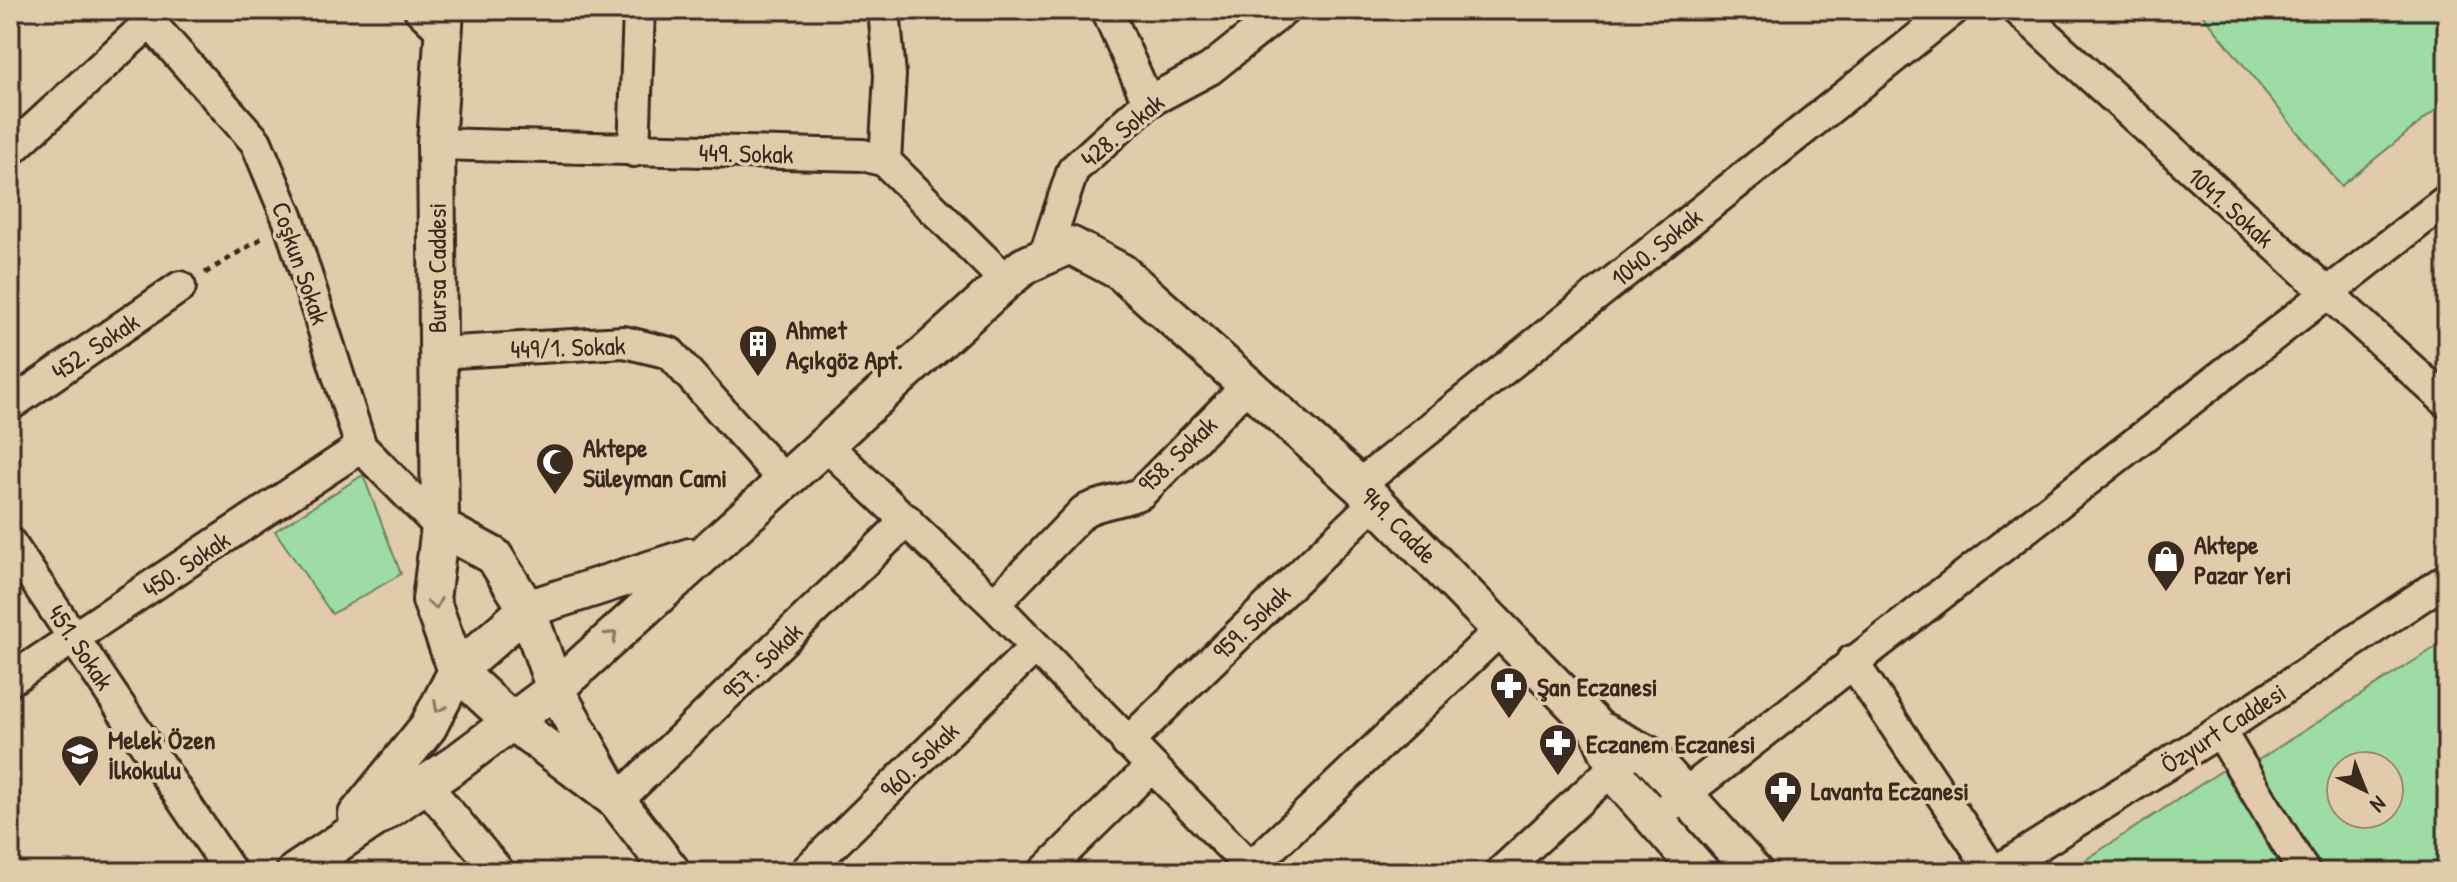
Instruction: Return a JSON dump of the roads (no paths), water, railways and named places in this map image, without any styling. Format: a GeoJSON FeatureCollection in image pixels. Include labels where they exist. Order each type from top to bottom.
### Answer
{"type":"FeatureCollection","features":[{"type":"Feature","properties":{"kind":"street"},"geometry":{"type":"LineString","coordinates":[[634,151],[639,10]]}},
{"type":"Feature","properties":{"kind":"street"},"geometry":{"type":"LineString","coordinates":[[884,10],[890,75],[885,161],[1006,281]]}},
{"type":"Feature","properties":{"kind":"street"},"geometry":{"type":"LineString","coordinates":[[1107,10],[1148,102]]}},
{"type":"Feature","properties":{"kind":"street","name":"428. Sokak"},"geometry":{"type":"LineString","coordinates":[[1044,257],[1073,170],[1148,102],[1210,69],[1284,10]]}},
{"type":"Feature","properties":{"kind":"street","name":"1040. Sokak"},"geometry":{"type":"LineString","coordinates":[[1367,493],[1953,10]]}},
{"type":"Feature","properties":{"kind":"street","name":"1041. Sokak"},"geometry":{"type":"LineString","coordinates":[[2018,10],[2325,292],[2444,394]]}},
{"type":"Feature","properties":{"kind":"street"},"geometry":{"type":"LineString","coordinates":[[10,151],[145,16]]}},
{"type":"Feature","properties":{"kind":"street","name":"Coşkun Sokak"},"geometry":{"type":"LineString","coordinates":[[145,16],[256,142],[289,221],[361,447],[440,527]]}},
{"type":"Feature","properties":{"kind":"street","name":"Bursa Caddesi"},"geometry":{"type":"LineString","coordinates":[[436,17],[440,527],[431,600],[457,671]]}},
{"type":"Feature","properties":{"kind":"street","name":"449. Sokak"},"geometry":{"type":"LineString","coordinates":[[436,144],[863,155],[885,161]]}},
{"type":"Feature","properties":{"kind":"street"},"geometry":{"type":"LineString","coordinates":[[1654,818],[2325,292],[2447,200]]}},
{"type":"Feature","properties":{"kind":"street","name":"949. Cadde"},"geometry":{"type":"LineString","coordinates":[[1044,257],[1070,245],[1121,272],[1367,493],[1630,762],[1654,818],[1701,872]]}},
{"type":"Feature","properties":{"kind":"street"},"geometry":{"type":"LineString","coordinates":[[295,872],[336,841],[425,784],[555,689],[1006,281],[1044,257]]}},
{"type":"Feature","properties":{"kind":"street","name":"452. Sokak"},"geometry":{"type":"LineString","coordinates":[[10,405],[180,287]]}},
{"type":"Feature","properties":{"kind":"street","name":"449/1. Sokak"},"geometry":{"type":"LineString","coordinates":[[437,353],[624,342],[670,353],[785,482]]}},
{"type":"Feature","properties":{"kind":"street","name":"958. Sokak"},"geometry":{"type":"LineString","coordinates":[[994,604],[1084,511],[1100,503],[1125,500],[1141,493],[1248,385]]}},
{"type":"Feature","properties":{"kind":"street"},"geometry":{"type":"LineString","coordinates":[[827,446],[994,604],[1253,870],[1501,629]]}},
{"type":"Feature","properties":{"kind":"street","name":"450. Sokak"},"geometry":{"type":"LineString","coordinates":[[10,680],[361,447]]}},
{"type":"Feature","properties":{"kind":"street","name":"959. Sokak"},"geometry":{"type":"LineString","coordinates":[[1127,743],[1367,493]]}},
{"type":"Feature","properties":{"kind":"street","name":"957. Sokak"},"geometry":{"type":"LineString","coordinates":[[617,801],[907,520]]}},
{"type":"Feature","properties":{"kind":"street"},"geometry":{"type":"LineString","coordinates":[[440,527],[494,556],[527,609],[555,689],[617,801],[672,872]]}},
{"type":"Feature","properties":{"kind":"street","name":"451. Sokak"},"geometry":{"type":"LineString","coordinates":[[10,543],[231,872]]}},
{"type":"Feature","properties":{"kind":"street"},"geometry":{"type":"LineString","coordinates":[[336,841],[428,727],[457,671],[527,609],[703,553]]}},
{"type":"Feature","properties":{"kind":"street","name":"Özyurt Caddesi"},"geometry":{"type":"LineString","coordinates":[[1994,872],[2220,731],[2447,579]]}},
{"type":"Feature","properties":{"kind":"street","name":"960. Sokak"},"geometry":{"type":"LineString","coordinates":[[805,872],[1034,648]]}},
{"type":"Feature","properties":{"kind":"street"},"geometry":{"type":"LineString","coordinates":[[1852,661],[1994,872]]}},
{"type":"Feature","properties":{"kind":"street"},"geometry":{"type":"LineString","coordinates":[[457,671],[510,720],[617,801]]}},
{"type":"Feature","properties":{"kind":"street"},"geometry":{"type":"LineString","coordinates":[[2220,731],[2304,872]]}},
{"type":"Feature","properties":{"kind":"street"},"geometry":{"type":"LineString","coordinates":[[1630,762],[1684,794],[1754,872]]}},
{"type":"Feature","properties":{"kind":"street"},"geometry":{"type":"LineString","coordinates":[[1501,872],[1630,762]]}},
{"type":"Feature","properties":{"kind":"street"},"geometry":{"type":"LineString","coordinates":[[1522,872],[1630,762]]}},
{"type":"Feature","properties":{"kind":"street"},"geometry":{"type":"LineString","coordinates":[[1044,872],[1151,767]]}},
{"type":"Feature","properties":{"kind":"street"},"geometry":{"type":"LineString","coordinates":[[425,784],[499,872]]}},
{"type":"Feature","properties":{"kind":"place","name":"Ahmet Açıkgöz Apt."},"geometry":{"type":"Point","coordinates":[758,378]}},
{"type":"Feature","properties":{"kind":"place","name":"Aktepe Süleyman Cami"},"geometry":{"type":"Point","coordinates":[555,496]}},
{"type":"Feature","properties":{"kind":"place","name":"Aktepe Pazar Yeri"},"geometry":{"type":"Point","coordinates":[2166,593]}},
{"type":"Feature","properties":{"kind":"place","name":"Şan Eczanesi"},"geometry":{"type":"Point","coordinates":[1509,720]}},
{"type":"Feature","properties":{"kind":"place","name":"Eczanem Eczanesi"},"geometry":{"type":"Point","coordinates":[1558,777]}},
{"type":"Feature","properties":{"kind":"place","name":"Melek Özen İlkokulu"},"geometry":{"type":"Point","coordinates":[80,788]}},
{"type":"Feature","properties":{"kind":"place","name":"Lavanta Eczanesi"},"geometry":{"type":"Point","coordinates":[1783,824]}}]}
